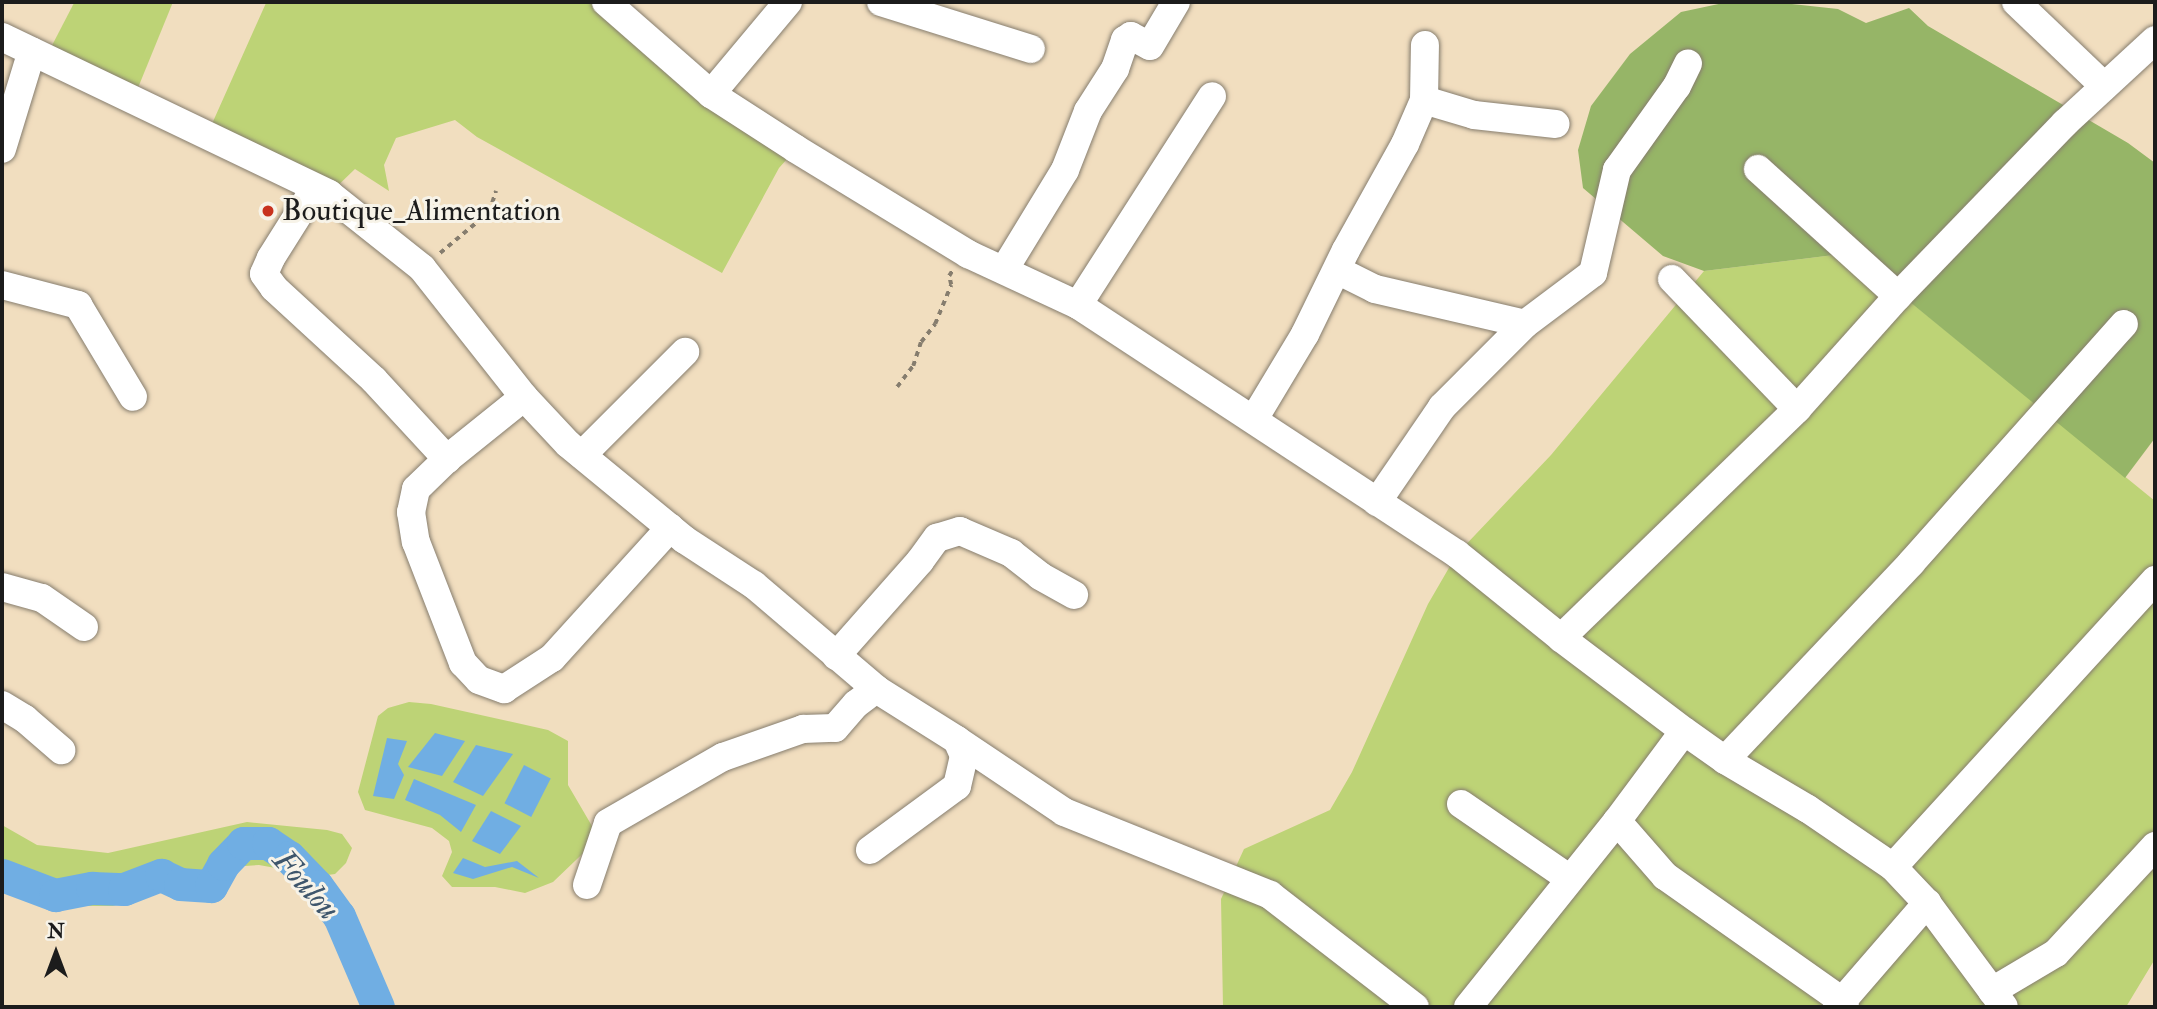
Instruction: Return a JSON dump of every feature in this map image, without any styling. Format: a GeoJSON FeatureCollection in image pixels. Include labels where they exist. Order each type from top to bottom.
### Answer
{"type":"FeatureCollection","features":[{"type":"Feature","properties":{"kind":"street"},"geometry":{"type":"LineString","coordinates":[[711,94],[788,2]]}},
{"type":"Feature","properties":{"kind":"street"},"geometry":{"type":"LineString","coordinates":[[881,2],[1031,49]]}},
{"type":"Feature","properties":{"kind":"street"},"geometry":{"type":"LineString","coordinates":[[1004,270],[1065,170],[1088,111],[1115,69],[1125,40],[1132,36],[1150,46],[1176,2]]}},
{"type":"Feature","properties":{"kind":"street"},"geometry":{"type":"LineString","coordinates":[[2016,2],[2104,86]]}},
{"type":"Feature","properties":{"kind":"street"},"geometry":{"type":"LineString","coordinates":[[620,7],[711,94],[960,249],[1078,305],[1254,419],[1457,554],[1561,638],[1725,760],[1808,809],[1893,867],[1927,903],[1998,999],[2056,953],[2155,845]]}},
{"type":"Feature","properties":{"kind":"street"},"geometry":{"type":"LineString","coordinates":[[2,37],[329,194],[400,247],[422,268],[524,397],[582,455],[670,528],[754,585],[876,689],[1064,812],[1270,895],[1415,1007]]}},
{"type":"Feature","properties":{"kind":"street"},"geometry":{"type":"LineString","coordinates":[[1561,638],[1797,409],[1898,296],[2104,86],[2155,40]]}},
{"type":"Feature","properties":{"kind":"street"},"geometry":{"type":"LineString","coordinates":[[1254,419],[1304,334],[1405,144],[1424,100],[1425,45]]}},
{"type":"Feature","properties":{"kind":"street"},"geometry":{"type":"LineString","coordinates":[[2,149],[32,51]]}},
{"type":"Feature","properties":{"kind":"street"},"geometry":{"type":"LineString","coordinates":[[1377,502],[1443,407],[1525,324],[1593,273],[1617,170],[1677,86],[1688,63]]}},
{"type":"Feature","properties":{"kind":"street"},"geometry":{"type":"LineString","coordinates":[[1078,305],[1212,96]]}},
{"type":"Feature","properties":{"kind":"street"},"geometry":{"type":"LineString","coordinates":[[1424,100],[1474,115],[1556,124]]}},
{"type":"Feature","properties":{"kind":"street"},"geometry":{"type":"LineString","coordinates":[[1758,169],[1898,296]]}},
{"type":"Feature","properties":{"kind":"street"},"geometry":{"type":"LineString","coordinates":[[315,188],[271,258],[264,274],[274,288],[374,380],[447,459]]}},
{"type":"Feature","properties":{"kind":"street"},"geometry":{"type":"LineString","coordinates":[[1338,270],[1375,289],[1525,324]]}},
{"type":"Feature","properties":{"kind":"street"},"geometry":{"type":"LineString","coordinates":[[1672,279],[1797,409]]}},
{"type":"Feature","properties":{"kind":"street"},"geometry":{"type":"LineString","coordinates":[[2,285],[78,305],[133,397]]}},
{"type":"Feature","properties":{"kind":"street"},"geometry":{"type":"LineString","coordinates":[[1725,760],[1911,563],[2124,324]]}},
{"type":"Feature","properties":{"kind":"street"},"geometry":{"type":"LineString","coordinates":[[582,455],[685,352]]}},
{"type":"Feature","properties":{"kind":"street"},"geometry":{"type":"LineString","coordinates":[[524,397],[447,459],[416,489],[411,512],[416,542],[463,663],[479,680],[504,689],[552,658],[670,528]]}},
{"type":"Feature","properties":{"kind":"street"},"geometry":{"type":"LineString","coordinates":[[836,656],[937,538],[960,531],[1011,553],[1040,576],[1074,596]]}},
{"type":"Feature","properties":{"kind":"street"},"geometry":{"type":"LineString","coordinates":[[1893,867],[2155,580]]}},
{"type":"Feature","properties":{"kind":"street"},"geometry":{"type":"LineString","coordinates":[[2,586],[43,598],[83,627]]}},
{"type":"Feature","properties":{"kind":"street"},"geometry":{"type":"LineString","coordinates":[[587,885],[608,823],[723,757],[803,729],[835,728],[856,704],[876,689]]}},
{"type":"Feature","properties":{"kind":"street"},"geometry":{"type":"LineString","coordinates":[[2,705],[25,719],[61,750]]}},
{"type":"Feature","properties":{"kind":"street"},"geometry":{"type":"LineString","coordinates":[[1468,1007],[1617,821],[1684,731]]}},
{"type":"Feature","properties":{"kind":"street"},"geometry":{"type":"LineString","coordinates":[[870,850],[957,786],[964,756],[957,740]]}},
{"type":"Feature","properties":{"kind":"street"},"geometry":{"type":"LineString","coordinates":[[1461,804],[1570,879]]}},
{"type":"Feature","properties":{"kind":"street"},"geometry":{"type":"LineString","coordinates":[[1617,821],[1665,876],[1841,1005],[1927,903]]}},
{"type":"Feature","properties":{"kind":"path"},"geometry":{"type":"LineString","coordinates":[[422,268],[489,212],[496,191]]}},
{"type":"Feature","properties":{"kind":"path"},"geometry":{"type":"LineString","coordinates":[[897,387],[913,366],[920,342],[935,324],[951,285],[949,276],[959,261],[953,256],[960,249]]}},
{"type":"Feature","properties":{"kind":"green space"},"geometry":{"type":"Polygon","coordinates":[[[173,2],[133,100],[46,57],[74,3],[173,2]]]}},
{"type":"Feature","properties":{"kind":"green space"},"geometry":{"type":"Polygon","coordinates":[[[263,2],[606,2],[796,149],[779,168],[722,273],[477,137],[455,120],[396,138],[384,165],[389,191],[355,169],[329,194],[207,135],[266,3],[263,2]]]}},
{"type":"Feature","properties":{"kind":"green space"},"geometry":{"type":"Polygon","coordinates":[[[1728,2],[1773,2],[1838,9],[1866,23],[1909,8],[1928,26],[2128,143],[2155,163],[2155,438],[2125,478],[1850,253],[1704,271],[1663,256],[1583,188],[1578,150],[1591,106],[1630,54],[1681,12],[1728,2]]]}},
{"type":"Feature","properties":{"kind":"green space"},"geometry":{"type":"Polygon","coordinates":[[[1850,253],[2155,501],[2155,959],[2126,1007],[1223,1007],[1221,899],[1244,849],[1330,810],[1352,772],[1428,604],[1457,554],[1551,455],[1704,271],[1850,253]]]}},
{"type":"Feature","properties":{"kind":"green space"},"geometry":{"type":"Polygon","coordinates":[[[409,702],[431,704],[548,730],[568,741],[568,785],[599,838],[553,882],[525,893],[495,887],[452,887],[442,876],[452,852],[449,841],[432,828],[365,810],[358,792],[378,716],[388,708],[409,702]]]}},
{"type":"Feature","properties":{"kind":"green space"},"geometry":{"type":"Polygon","coordinates":[[[247,822],[327,830],[342,834],[352,848],[346,863],[335,874],[320,876],[259,865],[230,867],[113,906],[68,906],[2,890],[2,825],[37,845],[108,853],[247,822]]]}},
{"type":"Feature","properties":{"kind":"water"},"geometry":{"type":"Polygon","coordinates":[[[435,733],[465,741],[442,776],[408,767],[435,733]]]}},
{"type":"Feature","properties":{"kind":"water"},"geometry":{"type":"Polygon","coordinates":[[[387,738],[407,741],[398,764],[404,775],[394,799],[373,796],[387,738]]]}},
{"type":"Feature","properties":{"kind":"water"},"geometry":{"type":"Polygon","coordinates":[[[476,745],[513,754],[483,796],[453,782],[476,745]]]}},
{"type":"Feature","properties":{"kind":"water"},"geometry":{"type":"Polygon","coordinates":[[[524,765],[551,779],[531,817],[504,803],[524,765]]]}},
{"type":"Feature","properties":{"kind":"water"},"geometry":{"type":"Polygon","coordinates":[[[414,779],[476,805],[461,832],[440,815],[405,800],[414,779]]]}},
{"type":"Feature","properties":{"kind":"water"},"geometry":{"type":"Polygon","coordinates":[[[491,811],[521,826],[500,854],[472,841],[491,811]]]}},
{"type":"Feature","properties":{"kind":"water"},"geometry":{"type":"Polygon","coordinates":[[[463,858],[485,867],[517,861],[539,878],[512,867],[473,879],[453,873],[463,858]]]}},
{"type":"Feature","properties":{"kind":"waterway","name":"Foulou"},"geometry":{"type":"LineString","coordinates":[[2,875],[55,895],[92,888],[124,889],[161,875],[180,884],[211,886],[223,864],[243,843],[268,843],[289,857],[317,886],[339,916],[378,1007]]}},
{"type":"Feature","properties":{"kind":"place","name":"Boutique_Alimentation"},"geometry":{"type":"Point","coordinates":[268,211]}}]}
